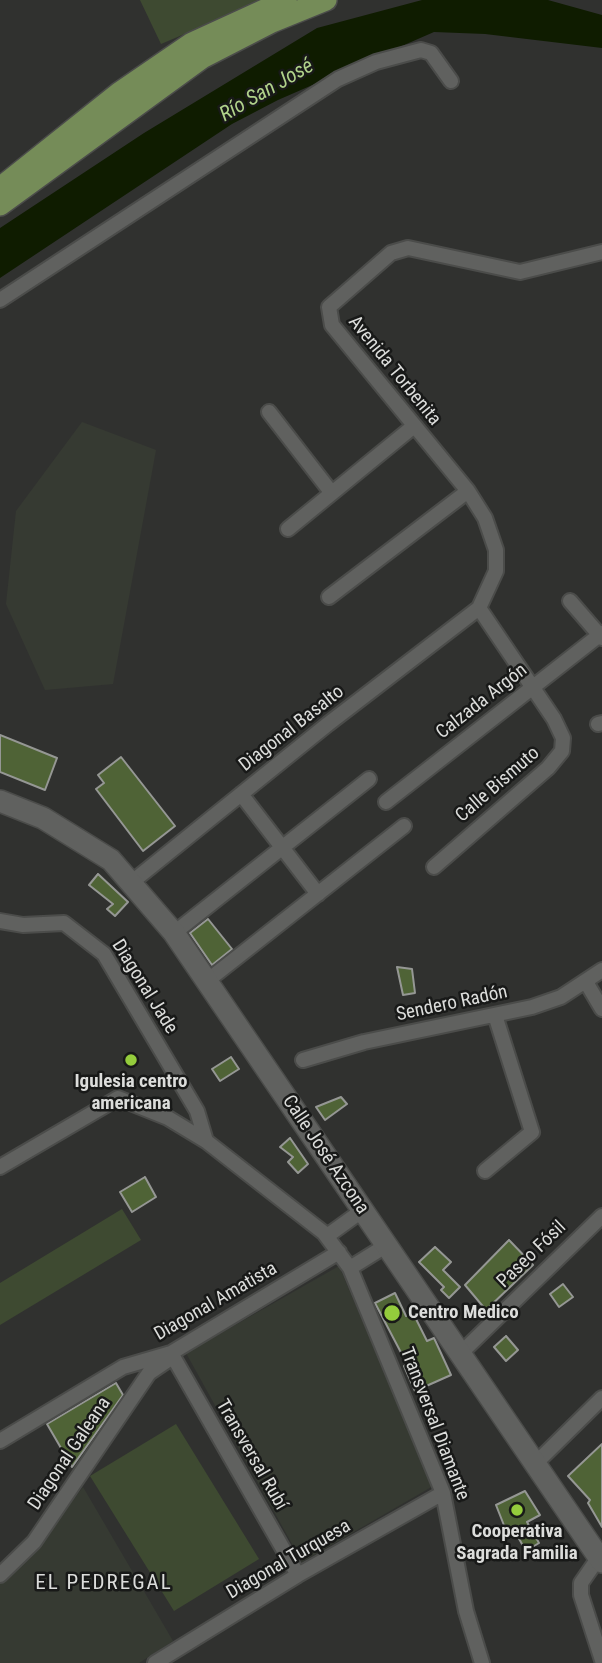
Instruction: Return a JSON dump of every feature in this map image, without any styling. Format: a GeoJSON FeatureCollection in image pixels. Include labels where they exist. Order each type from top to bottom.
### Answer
{"type":"FeatureCollection","features":[{"type":"Feature","properties":{"kind":"main road"},"geometry":{"type":"LineString","coordinates":[[0,188],[119,93],[192,43],[286,0]]}},
{"type":"Feature","properties":{"kind":"main road"},"geometry":{"type":"LineString","coordinates":[[0,205],[202,58],[271,22],[326,0]]}},
{"type":"Feature","properties":{"kind":"main road","name":"Calle José Azcona"},"geometry":{"type":"LineString","coordinates":[[0,800],[43,818],[111,860],[174,933],[600,1559]]}},
{"type":"Feature","properties":{"kind":"street"},"geometry":{"type":"LineString","coordinates":[[0,300],[338,79],[376,62],[421,50],[431,53],[451,81]]}},
{"type":"Feature","properties":{"kind":"street","name":"Avenida Torbenita"},"geometry":{"type":"LineString","coordinates":[[479,608],[496,571],[496,550],[485,517],[468,491],[332,326],[328,315],[329,307],[391,253],[408,248],[520,272],[602,252]]}},
{"type":"Feature","properties":{"kind":"street"},"geometry":{"type":"LineString","coordinates":[[269,412],[331,492]]}},
{"type":"Feature","properties":{"kind":"street"},"geometry":{"type":"LineString","coordinates":[[288,529],[414,426]]}},
{"type":"Feature","properties":{"kind":"street"},"geometry":{"type":"LineString","coordinates":[[329,597],[468,491]]}},
{"type":"Feature","properties":{"kind":"street"},"geometry":{"type":"LineString","coordinates":[[570,601],[601,635]]}},
{"type":"Feature","properties":{"kind":"street","name":"Calle Bismuto"},"geometry":{"type":"LineString","coordinates":[[434,867],[557,760],[563,738],[554,719],[479,608]]}},
{"type":"Feature","properties":{"kind":"street","name":"Diagonal Basalto"},"geometry":{"type":"LineString","coordinates":[[132,882],[479,608]]}},
{"type":"Feature","properties":{"kind":"street","name":"Calzada Argón"},"geometry":{"type":"LineString","coordinates":[[386,802],[601,635]]}},
{"type":"Feature","properties":{"kind":"street"},"geometry":{"type":"LineString","coordinates":[[174,933],[369,779]]}},
{"type":"Feature","properties":{"kind":"street"},"geometry":{"type":"LineString","coordinates":[[241,794],[318,894]]}},
{"type":"Feature","properties":{"kind":"street"},"geometry":{"type":"LineString","coordinates":[[207,981],[404,826]]}},
{"type":"Feature","properties":{"kind":"street","name":"Diagonal Jade"},"geometry":{"type":"LineString","coordinates":[[0,921],[23,925],[64,923],[104,954],[197,1111],[206,1141]]}},
{"type":"Feature","properties":{"kind":"street","name":"Sendero Radón"},"geometry":{"type":"LineString","coordinates":[[303,1060],[364,1042],[495,1015],[561,997],[602,970]]}},
{"type":"Feature","properties":{"kind":"street"},"geometry":{"type":"LineString","coordinates":[[586,982],[602,1009]]}},
{"type":"Feature","properties":{"kind":"street"},"geometry":{"type":"LineString","coordinates":[[485,1171],[533,1132],[495,1015]]}},
{"type":"Feature","properties":{"kind":"street","name":"Transversal Diamante"},"geometry":{"type":"LineString","coordinates":[[0,1167],[118,1098],[168,1118],[206,1141],[327,1236],[350,1268],[443,1493],[466,1611],[482,1663]]}},
{"type":"Feature","properties":{"kind":"street"},"geometry":{"type":"LineString","coordinates":[[327,1236],[363,1210]]}},
{"type":"Feature","properties":{"kind":"street","name":"Paseo Fósil"},"geometry":{"type":"LineString","coordinates":[[461,1353],[602,1216]]}},
{"type":"Feature","properties":{"kind":"street"},"geometry":{"type":"LineString","coordinates":[[350,1268],[387,1245]]}},
{"type":"Feature","properties":{"kind":"street","name":"Diagonal Amatista"},"geometry":{"type":"LineString","coordinates":[[0,1441],[123,1367],[172,1355],[339,1252]]}},
{"type":"Feature","properties":{"kind":"street","name":"Transversal Rubí"},"geometry":{"type":"LineString","coordinates":[[172,1355],[298,1575]]}},
{"type":"Feature","properties":{"kind":"street","name":"Diagonal Galeana"},"geometry":{"type":"LineString","coordinates":[[0,1576],[34,1542],[149,1373],[172,1355]]}},
{"type":"Feature","properties":{"kind":"street"},"geometry":{"type":"LineString","coordinates":[[536,1463],[602,1398]]}},
{"type":"Feature","properties":{"kind":"street","name":"Diagonal Turquesa"},"geometry":{"type":"LineString","coordinates":[[155,1663],[298,1575],[443,1493]]}},
{"type":"Feature","properties":{"kind":"street"},"geometry":{"type":"LineString","coordinates":[[600,1559],[581,1583],[581,1595],[602,1660]]}},
{"type":"Feature","properties":{"kind":"shaded area"},"geometry":{"type":"Polygon","coordinates":[[[140,0],[264,0],[161,44],[140,0]]]}},
{"type":"Feature","properties":{"kind":"shaded area"},"geometry":{"type":"Polygon","coordinates":[[[82,422],[156,450],[113,684],[45,690],[6,604],[16,511],[82,422]]]}},
{"type":"Feature","properties":{"kind":"shaded area"},"geometry":{"type":"Polygon","coordinates":[[[122,1209],[141,1240],[0,1325],[0,1283],[122,1209]]]}},
{"type":"Feature","properties":{"kind":"shaded area"},"geometry":{"type":"Polygon","coordinates":[[[339,1266],[433,1486],[302,1562],[186,1353],[339,1266]]]}},
{"type":"Feature","properties":{"kind":"shaded area"},"geometry":{"type":"Polygon","coordinates":[[[176,1424],[259,1559],[174,1611],[90,1476],[176,1424]]]}},
{"type":"Feature","properties":{"kind":"shaded area"},"geometry":{"type":"Polygon","coordinates":[[[83,1487],[173,1641],[139,1663],[0,1663],[0,1583],[28,1559],[83,1487]]]}},
{"type":"Feature","properties":{"kind":"water","name":"Río San José"},"geometry":{"type":"Polygon","coordinates":[[[422,0],[548,0],[602,15],[602,48],[485,34],[434,32],[278,100],[232,124],[0,278],[0,228],[144,133],[317,28],[422,0]]]}},
{"type":"Feature","properties":{"kind":"building"},"geometry":{"type":"Polygon","coordinates":[[[0,735],[57,758],[45,790],[0,772],[0,735]]]}},
{"type":"Feature","properties":{"kind":"building"},"geometry":{"type":"Polygon","coordinates":[[[121,757],[175,826],[143,851],[96,789],[104,783],[98,775],[121,757]]]}},
{"type":"Feature","properties":{"kind":"building"},"geometry":{"type":"Polygon","coordinates":[[[98,874],[128,902],[115,916],[107,909],[113,904],[89,885],[98,874]]]}},
{"type":"Feature","properties":{"kind":"building"},"geometry":{"type":"Polygon","coordinates":[[[208,919],[232,949],[212,965],[190,933],[208,919]]]}},
{"type":"Feature","properties":{"kind":"building"},"geometry":{"type":"Polygon","coordinates":[[[397,967],[412,969],[415,993],[403,995],[397,967]]]}},
{"type":"Feature","properties":{"kind":"building"},"geometry":{"type":"Polygon","coordinates":[[[231,1057],[239,1069],[220,1081],[212,1069],[231,1057]]]}},
{"type":"Feature","properties":{"kind":"building"},"geometry":{"type":"Polygon","coordinates":[[[341,1097],[347,1104],[325,1120],[316,1107],[341,1097]]]}},
{"type":"Feature","properties":{"kind":"building"},"geometry":{"type":"Polygon","coordinates":[[[290,1138],[308,1164],[298,1173],[288,1162],[293,1157],[280,1147],[290,1138]]]}},
{"type":"Feature","properties":{"kind":"building"},"geometry":{"type":"Polygon","coordinates":[[[145,1177],[156,1197],[132,1212],[120,1192],[145,1177]]]}},
{"type":"Feature","properties":{"kind":"building"},"geometry":{"type":"Polygon","coordinates":[[[509,1240],[533,1265],[486,1310],[465,1285],[509,1240]]]}},
{"type":"Feature","properties":{"kind":"building"},"geometry":{"type":"Polygon","coordinates":[[[435,1247],[451,1262],[443,1270],[460,1287],[449,1298],[441,1290],[444,1287],[419,1262],[435,1247]]]}},
{"type":"Feature","properties":{"kind":"building"},"geometry":{"type":"Polygon","coordinates":[[[563,1284],[573,1297],[559,1307],[550,1294],[563,1284]]]}},
{"type":"Feature","properties":{"kind":"building"},"geometry":{"type":"Polygon","coordinates":[[[395,1293],[406,1316],[413,1313],[427,1341],[434,1338],[451,1375],[415,1391],[404,1366],[407,1364],[375,1303],[395,1293]]]}},
{"type":"Feature","properties":{"kind":"building"},"geometry":{"type":"Polygon","coordinates":[[[506,1336],[518,1350],[506,1361],[494,1347],[506,1336]]]}},
{"type":"Feature","properties":{"kind":"building"},"geometry":{"type":"Polygon","coordinates":[[[116,1383],[123,1395],[72,1467],[47,1424],[116,1383]]]}},
{"type":"Feature","properties":{"kind":"building"},"geometry":{"type":"Polygon","coordinates":[[[602,1444],[602,1527],[588,1503],[590,1500],[568,1476],[602,1444]]]}},
{"type":"Feature","properties":{"kind":"building","name":"Cooperativa Sagrada Familia"},"geometry":{"type":"Polygon","coordinates":[[[525,1491],[540,1515],[527,1522],[539,1543],[526,1551],[514,1530],[507,1533],[496,1505],[525,1491]]]}},
{"type":"Feature","properties":{"kind":"place","name":"Igulesia centro americana"},"geometry":{"type":"Point","coordinates":[131,1060]}},
{"type":"Feature","properties":{"kind":"place","name":"Centro Medico"},"geometry":{"type":"Point","coordinates":[392,1313]}},
{"type":"Feature","properties":{"kind":"place","name":"Cooperativa Sagrada Familia"},"geometry":{"type":"Point","coordinates":[517,1510]}},
{"type":"Feature","properties":{"kind":"district","name":"EL PEDREGAL"},"geometry":{"type":"Point","coordinates":[104,1584]}}]}
